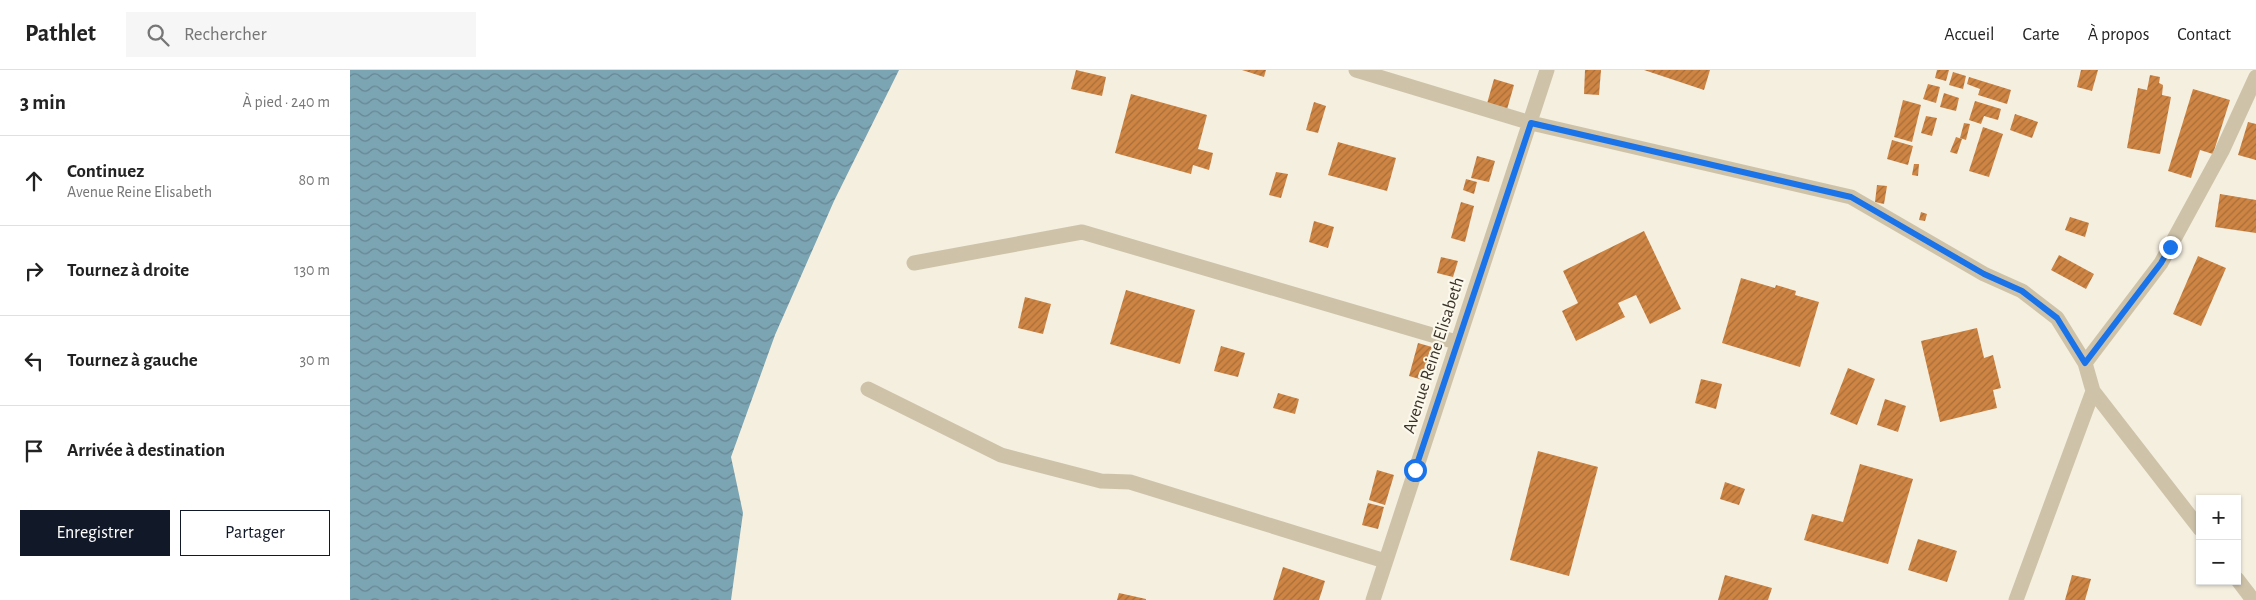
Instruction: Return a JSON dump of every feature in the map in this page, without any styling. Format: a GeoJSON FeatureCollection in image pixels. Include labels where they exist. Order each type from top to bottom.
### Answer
{"type":"FeatureCollection","features":[{"type":"Feature","properties":{"kind":"street"},"geometry":{"type":"LineString","coordinates":[[1356,70],[1531,123],[1851,197],[1984,274],[2022,291],[2057,318],[2085,363],[2093,391],[2196,524]]}},
{"type":"Feature","properties":{"kind":"street","name":"Avenue Reine Elisabeth"},"geometry":{"type":"LineString","coordinates":[[1372,600],[1547,70]]}},
{"type":"Feature","properties":{"kind":"street"},"geometry":{"type":"LineString","coordinates":[[2085,363],[2161,263],[2222,150],[2256,77]]}},
{"type":"Feature","properties":{"kind":"street"},"geometry":{"type":"LineString","coordinates":[[914,263],[1082,232],[1456,342]]}},
{"type":"Feature","properties":{"kind":"street"},"geometry":{"type":"LineString","coordinates":[[868,389],[1001,455],[1101,481],[1130,482],[1385,562]]}},
{"type":"Feature","properties":{"kind":"street"},"geometry":{"type":"LineString","coordinates":[[2016,600],[2093,391]]}},
{"type":"Feature","properties":{"kind":"street"},"geometry":{"type":"LineString","coordinates":[[2241,584],[2253,600]]}},
{"type":"Feature","properties":{"kind":"water"},"geometry":{"type":"Polygon","coordinates":[[[350,70],[899,70],[834,201],[775,335],[731,457],[743,513],[731,600],[350,600],[350,70]]]}},
{"type":"Feature","properties":{"kind":"building"},"geometry":{"type":"Polygon","coordinates":[[[1076,70],[1106,77],[1102,96],[1071,89],[1076,70]]]}},
{"type":"Feature","properties":{"kind":"building"},"geometry":{"type":"Polygon","coordinates":[[[1242,70],[1266,70],[1264,77],[1242,70]]]}},
{"type":"Feature","properties":{"kind":"building"},"geometry":{"type":"Polygon","coordinates":[[[1585,70],[1601,70],[1599,95],[1584,94],[1585,70]]]}},
{"type":"Feature","properties":{"kind":"building"},"geometry":{"type":"Polygon","coordinates":[[[1644,70],[1710,70],[1704,90],[1644,70]]]}},
{"type":"Feature","properties":{"kind":"building"},"geometry":{"type":"Polygon","coordinates":[[[1937,70],[1949,70],[1946,81],[1935,78],[1937,70]]]}},
{"type":"Feature","properties":{"kind":"building"},"geometry":{"type":"Polygon","coordinates":[[[2081,70],[2098,70],[2092,91],[2077,87],[2081,70]]]}},
{"type":"Feature","properties":{"kind":"building"},"geometry":{"type":"Polygon","coordinates":[[[1953,72],[1966,76],[1963,89],[1949,85],[1953,72]]]}},
{"type":"Feature","properties":{"kind":"building"},"geometry":{"type":"Polygon","coordinates":[[[2150,75],[2160,77],[2159,83],[2163,85],[2162,95],[2171,97],[2160,154],[2127,148],[2138,88],[2147,90],[2150,75]]]}},
{"type":"Feature","properties":{"kind":"building"},"geometry":{"type":"Polygon","coordinates":[[[1969,77],[2011,90],[2007,104],[1978,95],[1980,89],[1967,84],[1969,77]]]}},
{"type":"Feature","properties":{"kind":"building"},"geometry":{"type":"Polygon","coordinates":[[[1494,79],[1514,85],[1506,113],[1486,107],[1494,79]]]}},
{"type":"Feature","properties":{"kind":"building"},"geometry":{"type":"Polygon","coordinates":[[[1928,84],[1940,87],[1936,103],[1923,99],[1928,84]]]}},
{"type":"Feature","properties":{"kind":"building"},"geometry":{"type":"Polygon","coordinates":[[[2193,89],[2230,100],[2213,154],[2200,150],[2191,178],[2168,171],[2193,89]]]}},
{"type":"Feature","properties":{"kind":"building"},"geometry":{"type":"Polygon","coordinates":[[[1944,93],[1959,98],[1956,111],[1940,107],[1944,93]]]}},
{"type":"Feature","properties":{"kind":"building"},"geometry":{"type":"Polygon","coordinates":[[[1131,94],[1207,115],[1198,149],[1213,153],[1209,170],[1193,165],[1191,174],[1115,153],[1131,94]]]}},
{"type":"Feature","properties":{"kind":"building"},"geometry":{"type":"Polygon","coordinates":[[[1903,100],[1921,105],[1912,142],[1894,137],[1903,100]]]}},
{"type":"Feature","properties":{"kind":"building"},"geometry":{"type":"Polygon","coordinates":[[[1975,101],[2001,109],[1998,120],[1984,116],[1981,124],[1969,120],[1975,101]]]}},
{"type":"Feature","properties":{"kind":"building"},"geometry":{"type":"Polygon","coordinates":[[[1314,102],[1326,106],[1318,133],[1306,130],[1314,102]]]}},
{"type":"Feature","properties":{"kind":"building"},"geometry":{"type":"Polygon","coordinates":[[[2015,114],[2038,122],[2032,138],[2010,130],[2015,114]]]}},
{"type":"Feature","properties":{"kind":"building"},"geometry":{"type":"Polygon","coordinates":[[[1926,116],[1937,118],[1932,136],[1921,133],[1926,116]]]}},
{"type":"Feature","properties":{"kind":"building"},"geometry":{"type":"Polygon","coordinates":[[[2248,122],[2256,124],[2256,160],[2238,155],[2248,122]]]}},
{"type":"Feature","properties":{"kind":"building"},"geometry":{"type":"Polygon","coordinates":[[[1964,123],[1970,124],[1966,140],[1960,138],[1964,123]]]}},
{"type":"Feature","properties":{"kind":"building"},"geometry":{"type":"Polygon","coordinates":[[[1983,127],[2003,134],[1989,177],[1969,171],[1983,127]]]}},
{"type":"Feature","properties":{"kind":"building"},"geometry":{"type":"Polygon","coordinates":[[[1956,137],[1962,139],[1957,154],[1950,152],[1956,137]]]}},
{"type":"Feature","properties":{"kind":"building"},"geometry":{"type":"Polygon","coordinates":[[[1892,140],[1913,146],[1908,165],[1887,159],[1892,140]]]}},
{"type":"Feature","properties":{"kind":"building"},"geometry":{"type":"Polygon","coordinates":[[[1338,142],[1396,158],[1387,191],[1328,175],[1338,142]]]}},
{"type":"Feature","properties":{"kind":"building"},"geometry":{"type":"Polygon","coordinates":[[[1477,156],[1495,161],[1489,182],[1471,178],[1477,156]]]}},
{"type":"Feature","properties":{"kind":"building"},"geometry":{"type":"Polygon","coordinates":[[[1914,164],[1919,164],[1918,176],[1912,175],[1914,164]]]}},
{"type":"Feature","properties":{"kind":"building"},"geometry":{"type":"Polygon","coordinates":[[[1276,172],[1288,174],[1281,198],[1269,195],[1276,172]]]}},
{"type":"Feature","properties":{"kind":"building"},"geometry":{"type":"Polygon","coordinates":[[[1466,179],[1477,182],[1474,194],[1463,190],[1466,179]]]}},
{"type":"Feature","properties":{"kind":"building"},"geometry":{"type":"Polygon","coordinates":[[[1877,185],[1887,186],[1884,204],[1875,202],[1877,185]]]}},
{"type":"Feature","properties":{"kind":"building"},"geometry":{"type":"Polygon","coordinates":[[[2220,194],[2256,200],[2256,233],[2215,227],[2220,194]]]}},
{"type":"Feature","properties":{"kind":"building"},"geometry":{"type":"Polygon","coordinates":[[[1461,202],[1474,206],[1465,242],[1451,238],[1461,202]]]}},
{"type":"Feature","properties":{"kind":"building"},"geometry":{"type":"Polygon","coordinates":[[[1921,212],[1927,214],[1925,221],[1919,220],[1921,212]]]}},
{"type":"Feature","properties":{"kind":"building"},"geometry":{"type":"Polygon","coordinates":[[[2070,217],[2089,223],[2085,237],[2065,230],[2070,217]]]}},
{"type":"Feature","properties":{"kind":"building"},"geometry":{"type":"Polygon","coordinates":[[[1314,221],[1334,227],[1328,248],[1309,242],[1314,221]]]}},
{"type":"Feature","properties":{"kind":"building"},"geometry":{"type":"Polygon","coordinates":[[[1644,231],[1681,309],[1650,324],[1636,295],[1618,303],[1625,317],[1576,341],[1562,311],[1578,303],[1563,271],[1644,231]]]}},
{"type":"Feature","properties":{"kind":"building"},"geometry":{"type":"Polygon","coordinates":[[[2059,255],[2094,274],[2086,289],[2051,270],[2059,255]]]}},
{"type":"Feature","properties":{"kind":"building"},"geometry":{"type":"Polygon","coordinates":[[[2198,256],[2226,268],[2201,326],[2173,314],[2198,256]]]}},
{"type":"Feature","properties":{"kind":"building"},"geometry":{"type":"Polygon","coordinates":[[[1441,257],[1458,261],[1453,277],[1437,273],[1441,257]]]}},
{"type":"Feature","properties":{"kind":"building"},"geometry":{"type":"Polygon","coordinates":[[[1741,278],[1775,288],[1776,285],[1796,291],[1795,295],[1819,302],[1800,367],[1722,343],[1741,278]]]}},
{"type":"Feature","properties":{"kind":"building"},"geometry":{"type":"Polygon","coordinates":[[[1126,290],[1195,310],[1180,364],[1110,344],[1126,290]]]}},
{"type":"Feature","properties":{"kind":"building"},"geometry":{"type":"Polygon","coordinates":[[[1025,297],[1051,304],[1043,334],[1018,328],[1025,297]]]}},
{"type":"Feature","properties":{"kind":"building"},"geometry":{"type":"Polygon","coordinates":[[[1977,328],[1984,358],[1993,355],[2001,388],[1993,390],[1997,408],[1940,422],[1921,341],[1977,328]]]}},
{"type":"Feature","properties":{"kind":"building"},"geometry":{"type":"Polygon","coordinates":[[[1418,343],[1432,347],[1423,380],[1409,376],[1418,343]]]}},
{"type":"Feature","properties":{"kind":"building"},"geometry":{"type":"Polygon","coordinates":[[[1221,346],[1245,353],[1238,377],[1214,371],[1221,346]]]}},
{"type":"Feature","properties":{"kind":"building"},"geometry":{"type":"Polygon","coordinates":[[[1848,368],[1875,379],[1857,425],[1830,414],[1848,368]]]}},
{"type":"Feature","properties":{"kind":"building"},"geometry":{"type":"Polygon","coordinates":[[[1701,379],[1722,384],[1716,409],[1695,403],[1701,379]]]}},
{"type":"Feature","properties":{"kind":"building"},"geometry":{"type":"Polygon","coordinates":[[[1278,393],[1299,399],[1295,414],[1273,408],[1278,393]]]}},
{"type":"Feature","properties":{"kind":"building"},"geometry":{"type":"Polygon","coordinates":[[[1885,399],[1906,406],[1898,432],[1877,425],[1885,399]]]}},
{"type":"Feature","properties":{"kind":"building"},"geometry":{"type":"Polygon","coordinates":[[[1538,451],[1598,467],[1569,576],[1510,560],[1538,451]]]}},
{"type":"Feature","properties":{"kind":"building"},"geometry":{"type":"Polygon","coordinates":[[[1860,464],[1913,479],[1888,564],[1804,540],[1812,514],[1843,522],[1860,464]]]}},
{"type":"Feature","properties":{"kind":"building"},"geometry":{"type":"Polygon","coordinates":[[[1377,470],[1394,475],[1385,505],[1369,500],[1377,470]]]}},
{"type":"Feature","properties":{"kind":"building"},"geometry":{"type":"Polygon","coordinates":[[[1725,482],[1745,489],[1739,505],[1720,499],[1725,482]]]}},
{"type":"Feature","properties":{"kind":"building"},"geometry":{"type":"Polygon","coordinates":[[[1368,503],[1384,507],[1378,529],[1362,525],[1368,503]]]}},
{"type":"Feature","properties":{"kind":"building"},"geometry":{"type":"Polygon","coordinates":[[[1918,539],[1957,551],[1947,582],[1908,570],[1918,539]]]}},
{"type":"Feature","properties":{"kind":"building"},"geometry":{"type":"Polygon","coordinates":[[[1283,567],[1325,581],[1319,600],[1273,600],[1283,567]]]}},
{"type":"Feature","properties":{"kind":"building"},"geometry":{"type":"Polygon","coordinates":[[[1725,575],[1772,588],[1768,600],[1718,600],[1725,575]]]}},
{"type":"Feature","properties":{"kind":"building"},"geometry":{"type":"Polygon","coordinates":[[[2072,575],[2091,579],[2085,600],[2065,600],[2072,575]]]}},
{"type":"Feature","properties":{"kind":"building"},"geometry":{"type":"Polygon","coordinates":[[[1119,593],[1146,599],[1146,600],[1117,600],[1119,593]]]}},
{"type":"Feature","properties":{"kind":"route"},"geometry":{"type":"LineString","coordinates":[[1415,470],[1456,342],[1531,123],[1851,197],[1984,274],[2022,291],[2057,318],[2085,363],[2161,263],[2170,247]]}}]}
